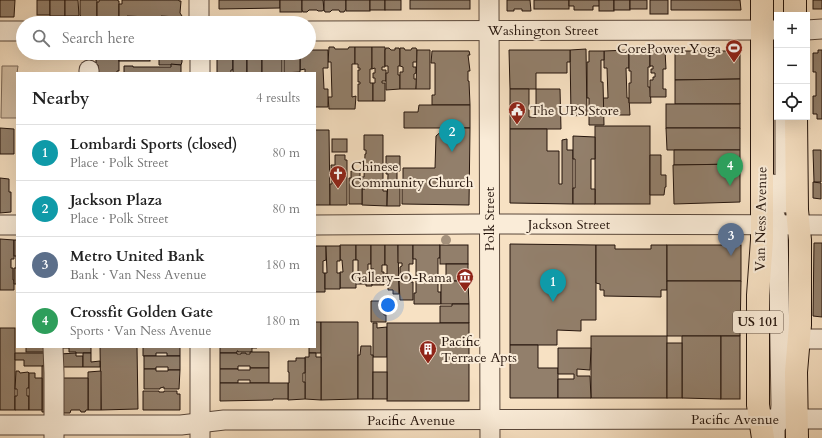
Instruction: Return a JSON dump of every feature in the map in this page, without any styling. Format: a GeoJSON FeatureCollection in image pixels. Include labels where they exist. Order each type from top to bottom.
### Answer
{"type":"FeatureCollection","features":[{"type":"Feature","properties":{"kind":"highway","name":"Van Ness Avenue"},"geometry":{"type":"LineString","coordinates":[[762,0],[770,30],[780,225]]}},
{"type":"Feature","properties":{"kind":"highway"},"geometry":{"type":"LineString","coordinates":[[795,0],[795,12]]}},
{"type":"Feature","properties":{"kind":"highway","name":"Van Ness Avenue"},"geometry":{"type":"LineString","coordinates":[[780,225],[800,240],[799,339],[796,372],[779,427],[758,405],[758,295],[762,240],[796,210],[796,120]]}},
{"type":"Feature","properties":{"kind":"street"},"geometry":{"type":"LineString","coordinates":[[199,0],[200,16]]}},
{"type":"Feature","properties":{"kind":"street","name":"Polk Street"},"geometry":{"type":"LineString","coordinates":[[489,0],[490,429]]}},
{"type":"Feature","properties":{"kind":"street"},"geometry":{"type":"LineString","coordinates":[[770,30],[772,0]]}},
{"type":"Feature","properties":{"kind":"street"},"geometry":{"type":"LineString","coordinates":[[784,0],[784,12]]}},
{"type":"Feature","properties":{"kind":"street","name":"Washington Street"},"geometry":{"type":"LineString","coordinates":[[316,31],[770,30]]}},
{"type":"Feature","properties":{"kind":"street"},"geometry":{"type":"LineString","coordinates":[[810,30],[822,30]]}},
{"type":"Feature","properties":{"kind":"street"},"geometry":{"type":"LineString","coordinates":[[0,31],[16,31]]}},
{"type":"Feature","properties":{"kind":"street"},"geometry":{"type":"LineString","coordinates":[[200,60],[200,72]]}},
{"type":"Feature","properties":{"kind":"street"},"geometry":{"type":"LineString","coordinates":[[780,225],[785,210],[785,120]]}},
{"type":"Feature","properties":{"kind":"street"},"geometry":{"type":"LineString","coordinates":[[0,225],[16,225]]}},
{"type":"Feature","properties":{"kind":"street","name":"Jackson Street"},"geometry":{"type":"LineString","coordinates":[[316,225],[822,225]]}},
{"type":"Feature","properties":{"kind":"street"},"geometry":{"type":"LineString","coordinates":[[799,339],[822,339]]}},
{"type":"Feature","properties":{"kind":"street"},"geometry":{"type":"LineString","coordinates":[[53,348],[54,432]]}},
{"type":"Feature","properties":{"kind":"street"},"geometry":{"type":"LineString","coordinates":[[200,348],[200,430]]}},
{"type":"Feature","properties":{"kind":"street","name":"Pacific Avenue"},"geometry":{"type":"LineString","coordinates":[[0,425],[54,432],[181,425],[200,430],[224,420],[490,429],[779,427],[822,419]]}},
{"type":"Feature","properties":{"kind":"street"},"geometry":{"type":"LineString","coordinates":[[774,438],[775,428],[779,427],[785,428],[786,438]]}},
{"type":"Feature","properties":{"kind":"shaded area"},"geometry":{"type":"Polygon","coordinates":[[[2,66],[18,66],[16,72],[16,118],[1,118],[2,66]]]}},
{"type":"Feature","properties":{"kind":"building"},"geometry":{"type":"Polygon","coordinates":[[[0,0],[15,0],[14,17],[0,17],[0,0]]]}},
{"type":"Feature","properties":{"kind":"building"},"geometry":{"type":"Polygon","coordinates":[[[37,0],[50,0],[50,15],[37,15],[37,0]]]}},
{"type":"Feature","properties":{"kind":"building"},"geometry":{"type":"Polygon","coordinates":[[[50,0],[65,0],[65,16],[50,16],[50,0]]]}},
{"type":"Feature","properties":{"kind":"building"},"geometry":{"type":"Polygon","coordinates":[[[65,0],[78,0],[79,16],[65,16],[65,0]]]}},
{"type":"Feature","properties":{"kind":"building"},"geometry":{"type":"Polygon","coordinates":[[[80,0],[97,0],[97,16],[80,15],[80,0]]]}},
{"type":"Feature","properties":{"kind":"building"},"geometry":{"type":"Polygon","coordinates":[[[99,0],[118,0],[119,16],[97,16],[97,2],[99,2],[99,0]]]}},
{"type":"Feature","properties":{"kind":"building"},"geometry":{"type":"Polygon","coordinates":[[[122,0],[179,0],[181,1],[180,13],[182,16],[119,16],[119,4],[122,4],[122,0]]]}},
{"type":"Feature","properties":{"kind":"building"},"geometry":{"type":"Polygon","coordinates":[[[219,0],[280,0],[280,8],[219,9],[219,0]]]}},
{"type":"Feature","properties":{"kind":"building"},"geometry":{"type":"Polygon","coordinates":[[[280,0],[302,0],[302,12],[280,12],[280,0]]]}},
{"type":"Feature","properties":{"kind":"building"},"geometry":{"type":"Polygon","coordinates":[[[302,0],[323,0],[324,10],[309,10],[307,12],[303,12],[302,0]]]}},
{"type":"Feature","properties":{"kind":"building"},"geometry":{"type":"Polygon","coordinates":[[[324,0],[346,0],[346,9],[344,12],[332,10],[330,12],[325,12],[324,0]]]}},
{"type":"Feature","properties":{"kind":"building"},"geometry":{"type":"Polygon","coordinates":[[[346,0],[370,0],[370,11],[346,11],[346,0]]]}},
{"type":"Feature","properties":{"kind":"building"},"geometry":{"type":"Polygon","coordinates":[[[370,0],[385,0],[385,10],[370,10],[370,0]]]}},
{"type":"Feature","properties":{"kind":"building"},"geometry":{"type":"Polygon","coordinates":[[[385,0],[401,0],[401,10],[385,10],[385,0]]]}},
{"type":"Feature","properties":{"kind":"building"},"geometry":{"type":"Polygon","coordinates":[[[410,0],[470,0],[470,9],[410,9],[410,0]]]}},
{"type":"Feature","properties":{"kind":"building"},"geometry":{"type":"Polygon","coordinates":[[[507,0],[530,0],[531,11],[514,9],[514,11],[507,11],[507,0]]]}},
{"type":"Feature","properties":{"kind":"building"},"geometry":{"type":"Polygon","coordinates":[[[534,0],[569,0],[569,9],[534,9],[534,0]]]}},
{"type":"Feature","properties":{"kind":"building"},"geometry":{"type":"Polygon","coordinates":[[[569,0],[599,0],[600,6],[593,6],[593,10],[574,10],[574,6],[569,6],[569,0]]]}},
{"type":"Feature","properties":{"kind":"building"},"geometry":{"type":"Polygon","coordinates":[[[599,0],[614,0],[614,11],[599,11],[599,0]]]}},
{"type":"Feature","properties":{"kind":"building"},"geometry":{"type":"Polygon","coordinates":[[[614,0],[630,0],[630,10],[614,10],[614,0]]]}},
{"type":"Feature","properties":{"kind":"building"},"geometry":{"type":"Polygon","coordinates":[[[630,0],[647,0],[647,9],[630,9],[630,0]]]}},
{"type":"Feature","properties":{"kind":"building"},"geometry":{"type":"Polygon","coordinates":[[[650,0],[668,0],[668,14],[650,14],[650,0]]]}},
{"type":"Feature","properties":{"kind":"building"},"geometry":{"type":"Polygon","coordinates":[[[671,0],[740,0],[741,10],[671,10],[671,0]]]}},
{"type":"Feature","properties":{"kind":"building"},"geometry":{"type":"Polygon","coordinates":[[[813,0],[822,0],[822,9],[813,9],[813,0]]]}},
{"type":"Feature","properties":{"kind":"building"},"geometry":{"type":"Polygon","coordinates":[[[329,47],[334,47],[335,49],[348,49],[349,47],[355,47],[355,64],[352,64],[352,97],[356,96],[355,109],[329,109],[328,97],[332,97],[331,62],[328,62],[329,47]]]}},
{"type":"Feature","properties":{"kind":"building"},"geometry":{"type":"Polygon","coordinates":[[[355,47],[372,47],[372,69],[370,69],[370,83],[373,83],[373,101],[358,101],[358,84],[360,84],[360,82],[358,82],[358,70],[360,70],[360,68],[358,68],[358,64],[355,64],[355,47]]]}},
{"type":"Feature","properties":{"kind":"building"},"geometry":{"type":"Polygon","coordinates":[[[372,47],[385,47],[385,67],[382,67],[382,70],[386,70],[386,81],[382,81],[382,83],[385,83],[385,101],[373,101],[373,83],[375,83],[375,78],[373,78],[373,73],[375,73],[375,68],[372,69],[372,47]]]}},
{"type":"Feature","properties":{"kind":"building"},"geometry":{"type":"Polygon","coordinates":[[[386,48],[395,50],[395,48],[399,48],[400,50],[400,66],[398,66],[398,75],[400,75],[400,89],[386,90],[386,73],[388,73],[388,66],[385,66],[386,48]]]}},
{"type":"Feature","properties":{"kind":"building"},"geometry":{"type":"Polygon","coordinates":[[[400,48],[411,50],[412,48],[416,48],[417,50],[417,62],[413,62],[413,67],[416,67],[414,79],[417,79],[416,89],[400,89],[400,72],[403,72],[403,67],[400,66],[400,48]]]}},
{"type":"Feature","properties":{"kind":"building"},"geometry":{"type":"Polygon","coordinates":[[[586,49],[587,115],[571,116],[570,50],[586,49]]]}},
{"type":"Feature","properties":{"kind":"building"},"geometry":{"type":"Polygon","coordinates":[[[316,50],[328,50],[328,68],[323,68],[324,89],[328,89],[328,107],[316,107],[316,72],[305,72],[305,69],[300,70],[300,60],[316,60],[316,50]]]}},
{"type":"Feature","properties":{"kind":"building"},"geometry":{"type":"Polygon","coordinates":[[[417,50],[430,50],[430,89],[416,89],[417,50]]]}},
{"type":"Feature","properties":{"kind":"building"},"geometry":{"type":"Polygon","coordinates":[[[509,50],[570,50],[570,62],[567,62],[567,73],[536,73],[536,89],[510,89],[509,50]]]}},
{"type":"Feature","properties":{"kind":"building"},"geometry":{"type":"Polygon","coordinates":[[[629,50],[629,68],[626,68],[627,98],[629,98],[630,115],[603,115],[603,98],[608,98],[607,68],[604,68],[604,51],[629,50]]]}},
{"type":"Feature","properties":{"kind":"building"},"geometry":{"type":"Polygon","coordinates":[[[629,50],[650,50],[648,87],[650,87],[651,103],[629,103],[629,83],[631,83],[631,71],[629,71],[629,50]]]}},
{"type":"Feature","properties":{"kind":"building"},"geometry":{"type":"Polygon","coordinates":[[[650,50],[665,50],[666,69],[663,69],[663,89],[666,89],[666,97],[650,97],[650,80],[653,80],[655,73],[651,73],[653,66],[650,66],[650,50]]]}},
{"type":"Feature","properties":{"kind":"building"},"geometry":{"type":"Polygon","coordinates":[[[818,50],[822,50],[822,119],[817,119],[817,114],[813,114],[813,96],[816,96],[816,72],[813,72],[813,53],[818,53],[818,50]]]}},
{"type":"Feature","properties":{"kind":"building"},"geometry":{"type":"Polygon","coordinates":[[[432,51],[469,51],[470,71],[468,71],[468,81],[470,105],[432,105],[432,95],[435,95],[435,63],[431,63],[432,51]]]}},
{"type":"Feature","properties":{"kind":"building"},"geometry":{"type":"Polygon","coordinates":[[[589,51],[604,51],[604,60],[601,60],[601,82],[603,82],[604,125],[589,125],[587,62],[589,62],[589,51]]]}},
{"type":"Feature","properties":{"kind":"building"},"geometry":{"type":"Polygon","coordinates":[[[675,51],[740,51],[740,79],[675,80],[675,51]]]}},
{"type":"Feature","properties":{"kind":"building"},"geometry":{"type":"Polygon","coordinates":[[[96,60],[119,60],[119,71],[98,72],[98,65],[96,65],[96,60]]]}},
{"type":"Feature","properties":{"kind":"building"},"geometry":{"type":"Polygon","coordinates":[[[119,60],[150,60],[150,61],[119,60]]]}},
{"type":"Feature","properties":{"kind":"building"},"geometry":{"type":"Polygon","coordinates":[[[159,60],[182,60],[181,65],[159,65],[159,60]]]}},
{"type":"Feature","properties":{"kind":"building"},"geometry":{"type":"Polygon","coordinates":[[[217,60],[233,60],[233,70],[231,70],[231,72],[217,72],[217,60]]]}},
{"type":"Feature","properties":{"kind":"building"},"geometry":{"type":"Polygon","coordinates":[[[233,60],[247,60],[247,72],[233,72],[233,60]]]}},
{"type":"Feature","properties":{"kind":"building"},"geometry":{"type":"Polygon","coordinates":[[[247,60],[262,60],[262,72],[247,72],[247,60]]]}},
{"type":"Feature","properties":{"kind":"building"},"geometry":{"type":"Polygon","coordinates":[[[262,60],[282,60],[282,72],[262,72],[262,60]]]}},
{"type":"Feature","properties":{"kind":"building"},"geometry":{"type":"Polygon","coordinates":[[[284,60],[300,60],[300,72],[284,72],[284,60]]]}},
{"type":"Feature","properties":{"kind":"building"},"geometry":{"type":"Polygon","coordinates":[[[171,64],[181,65],[181,72],[124,72],[124,66],[171,67],[171,64]]]}},
{"type":"Feature","properties":{"kind":"building"},"geometry":{"type":"Polygon","coordinates":[[[740,79],[740,104],[675,104],[675,80],[740,79]]]}},
{"type":"Feature","properties":{"kind":"building"},"geometry":{"type":"Polygon","coordinates":[[[510,89],[529,89],[529,117],[536,117],[536,89],[560,89],[561,129],[510,129],[510,89]]]}},
{"type":"Feature","properties":{"kind":"building"},"geometry":{"type":"Polygon","coordinates":[[[666,104],[740,104],[740,128],[666,128],[666,104]]]}},
{"type":"Feature","properties":{"kind":"building"},"geometry":{"type":"Polygon","coordinates":[[[419,105],[470,105],[470,128],[404,128],[404,112],[418,112],[419,105]]]}},
{"type":"Feature","properties":{"kind":"building"},"geometry":{"type":"Polygon","coordinates":[[[595,126],[650,126],[650,204],[595,204],[595,126]]]}},
{"type":"Feature","properties":{"kind":"building"},"geometry":{"type":"Polygon","coordinates":[[[0,128],[14,129],[14,154],[0,154],[0,128]]]}},
{"type":"Feature","properties":{"kind":"building"},"geometry":{"type":"Polygon","coordinates":[[[445,128],[470,128],[469,205],[402,204],[402,187],[408,187],[403,182],[403,168],[435,168],[436,136],[445,128]]]}},
{"type":"Feature","properties":{"kind":"building"},"geometry":{"type":"Polygon","coordinates":[[[666,128],[740,128],[740,150],[667,150],[666,128]]]}},
{"type":"Feature","properties":{"kind":"building"},"geometry":{"type":"Polygon","coordinates":[[[510,129],[547,129],[547,151],[559,151],[559,184],[562,184],[562,140],[567,139],[567,150],[573,150],[573,204],[510,203],[510,129]]]}},
{"type":"Feature","properties":{"kind":"building"},"geometry":{"type":"Polygon","coordinates":[[[316,130],[329,130],[330,205],[316,205],[316,130]]]}},
{"type":"Feature","properties":{"kind":"building"},"geometry":{"type":"Polygon","coordinates":[[[364,135],[383,135],[383,191],[387,191],[387,206],[362,205],[362,189],[365,189],[365,185],[362,185],[362,177],[364,177],[366,154],[366,150],[364,150],[364,135]]]}},
{"type":"Feature","properties":{"kind":"building"},"geometry":{"type":"Polygon","coordinates":[[[573,136],[595,137],[595,159],[591,159],[591,189],[595,189],[595,204],[573,204],[573,188],[575,188],[575,159],[573,159],[573,136]]]}},
{"type":"Feature","properties":{"kind":"building"},"geometry":{"type":"Polygon","coordinates":[[[332,139],[347,139],[347,152],[332,152],[332,139]]]}},
{"type":"Feature","properties":{"kind":"building"},"geometry":{"type":"Polygon","coordinates":[[[674,150],[740,150],[740,164],[674,165],[674,150]]]}},
{"type":"Feature","properties":{"kind":"building"},"geometry":{"type":"Polygon","coordinates":[[[813,150],[821,150],[821,182],[814,182],[813,150]]]}},
{"type":"Feature","properties":{"kind":"building"},"geometry":{"type":"Polygon","coordinates":[[[335,155],[345,155],[345,160],[347,160],[347,205],[330,205],[330,184],[332,184],[331,165],[335,165],[335,155]]]}},
{"type":"Feature","properties":{"kind":"building"},"geometry":{"type":"Polygon","coordinates":[[[650,155],[661,155],[661,175],[666,175],[664,195],[650,195],[650,155]]]}},
{"type":"Feature","properties":{"kind":"building"},"geometry":{"type":"Polygon","coordinates":[[[386,156],[400,156],[400,171],[397,171],[397,187],[400,187],[400,206],[387,206],[388,174],[386,174],[386,156]]]}},
{"type":"Feature","properties":{"kind":"building"},"geometry":{"type":"Polygon","coordinates":[[[740,164],[740,202],[674,204],[673,165],[740,164]]]}},
{"type":"Feature","properties":{"kind":"building"},"geometry":{"type":"Polygon","coordinates":[[[351,171],[360,171],[360,177],[362,177],[362,204],[349,204],[349,178],[351,178],[351,171]]]}},
{"type":"Feature","properties":{"kind":"building"},"geometry":{"type":"Polygon","coordinates":[[[0,178],[9,179],[9,192],[11,192],[11,212],[0,213],[0,178]]]}},
{"type":"Feature","properties":{"kind":"building"},"geometry":{"type":"Polygon","coordinates":[[[813,182],[821,183],[821,199],[813,198],[813,182]]]}},
{"type":"Feature","properties":{"kind":"building"},"geometry":{"type":"Polygon","coordinates":[[[0,239],[14,240],[14,259],[11,259],[11,268],[13,268],[14,290],[0,290],[0,239]]]}},
{"type":"Feature","properties":{"kind":"building"},"geometry":{"type":"Polygon","coordinates":[[[14,240],[16,240],[16,256],[14,256],[14,240]]]}},
{"type":"Feature","properties":{"kind":"building"},"geometry":{"type":"Polygon","coordinates":[[[814,243],[822,243],[822,317],[813,316],[814,243]]]}},
{"type":"Feature","properties":{"kind":"building"},"geometry":{"type":"Polygon","coordinates":[[[510,244],[596,245],[596,320],[581,320],[581,331],[557,330],[557,345],[510,345],[510,244]]]}},
{"type":"Feature","properties":{"kind":"building"},"geometry":{"type":"Polygon","coordinates":[[[340,245],[356,245],[356,260],[353,260],[353,273],[356,273],[356,288],[340,288],[340,272],[343,272],[342,260],[340,260],[340,245]]]}},
{"type":"Feature","properties":{"kind":"building"},"geometry":{"type":"Polygon","coordinates":[[[356,245],[371,245],[371,264],[368,264],[368,276],[372,275],[372,286],[366,286],[366,284],[356,284],[358,260],[356,260],[356,245]]]}},
{"type":"Feature","properties":{"kind":"building"},"geometry":{"type":"Polygon","coordinates":[[[371,245],[385,245],[385,265],[382,265],[382,272],[384,272],[384,285],[372,285],[372,275],[374,276],[374,269],[371,269],[371,245]]]}},
{"type":"Feature","properties":{"kind":"building"},"geometry":{"type":"Polygon","coordinates":[[[385,245],[398,245],[399,294],[393,294],[393,290],[388,290],[388,283],[385,283],[387,265],[385,265],[385,245]]]}},
{"type":"Feature","properties":{"kind":"building"},"geometry":{"type":"Polygon","coordinates":[[[398,245],[413,245],[413,264],[409,264],[409,282],[413,282],[413,300],[400,300],[399,281],[402,281],[402,279],[400,279],[400,267],[402,266],[402,263],[398,263],[398,245]]]}},
{"type":"Feature","properties":{"kind":"building"},"geometry":{"type":"Polygon","coordinates":[[[413,245],[440,245],[440,258],[438,258],[438,292],[441,292],[441,304],[414,304],[414,293],[416,293],[416,259],[413,259],[413,245]]]}},
{"type":"Feature","properties":{"kind":"building"},"geometry":{"type":"Polygon","coordinates":[[[440,245],[468,245],[468,264],[440,264],[440,245]]]}},
{"type":"Feature","properties":{"kind":"building"},"geometry":{"type":"Polygon","coordinates":[[[596,245],[615,245],[615,249],[651,249],[651,245],[667,245],[667,290],[661,290],[661,297],[604,296],[604,290],[600,290],[600,284],[596,283],[596,245]]]}},
{"type":"Feature","properties":{"kind":"building"},"geometry":{"type":"Polygon","coordinates":[[[667,245],[741,245],[741,281],[667,281],[667,245]]]}},
{"type":"Feature","properties":{"kind":"building"},"geometry":{"type":"Polygon","coordinates":[[[316,246],[326,246],[326,260],[323,261],[323,273],[325,273],[325,292],[316,292],[316,246]]]}},
{"type":"Feature","properties":{"kind":"building"},"geometry":{"type":"Polygon","coordinates":[[[326,246],[340,246],[340,261],[337,261],[337,273],[340,273],[340,289],[325,289],[325,273],[327,273],[326,246]]]}},
{"type":"Feature","properties":{"kind":"building"},"geometry":{"type":"Polygon","coordinates":[[[446,264],[468,264],[468,281],[446,281],[446,264]]]}},
{"type":"Feature","properties":{"kind":"building"},"geometry":{"type":"Polygon","coordinates":[[[14,268],[16,268],[16,284],[14,284],[14,268]]]}},
{"type":"Feature","properties":{"kind":"building"},"geometry":{"type":"Polygon","coordinates":[[[441,281],[468,281],[469,304],[441,304],[441,281]]]}},
{"type":"Feature","properties":{"kind":"building"},"geometry":{"type":"Polygon","coordinates":[[[667,281],[741,281],[740,336],[667,336],[667,281]]]}},
{"type":"Feature","properties":{"kind":"building"},"geometry":{"type":"Polygon","coordinates":[[[371,301],[384,301],[384,315],[386,315],[386,322],[371,322],[371,301]]]}},
{"type":"Feature","properties":{"kind":"building"},"geometry":{"type":"Polygon","coordinates":[[[452,304],[469,304],[469,323],[440,323],[440,306],[452,306],[452,304]]]}},
{"type":"Feature","properties":{"kind":"building"},"geometry":{"type":"Polygon","coordinates":[[[316,322],[321,322],[321,353],[309,353],[309,348],[316,348],[316,322]]]}},
{"type":"Feature","properties":{"kind":"building"},"geometry":{"type":"Polygon","coordinates":[[[321,322],[358,322],[358,399],[321,400],[321,322]]]}},
{"type":"Feature","properties":{"kind":"building"},"geometry":{"type":"Polygon","coordinates":[[[373,323],[377,323],[377,328],[387,327],[387,357],[373,357],[373,323]]]}},
{"type":"Feature","properties":{"kind":"building","name":"Pacific Terrace Apts"},"geometry":{"type":"Polygon","coordinates":[[[387,323],[469,323],[469,401],[387,401],[387,323]]]}},
{"type":"Feature","properties":{"kind":"building"},"geometry":{"type":"Polygon","coordinates":[[[0,328],[15,328],[15,410],[0,410],[0,328]]]}},
{"type":"Feature","properties":{"kind":"building"},"geometry":{"type":"Polygon","coordinates":[[[591,336],[667,336],[667,398],[591,398],[591,336]]]}},
{"type":"Feature","properties":{"kind":"building"},"geometry":{"type":"Polygon","coordinates":[[[682,336],[721,336],[721,399],[682,398],[682,336]]]}},
{"type":"Feature","properties":{"kind":"building"},"geometry":{"type":"Polygon","coordinates":[[[721,336],[740,336],[740,399],[721,399],[721,336]]]}},
{"type":"Feature","properties":{"kind":"building"},"geometry":{"type":"Polygon","coordinates":[[[667,343],[682,343],[682,398],[667,398],[667,343]]]}},
{"type":"Feature","properties":{"kind":"building"},"geometry":{"type":"Polygon","coordinates":[[[510,345],[538,345],[538,368],[558,368],[558,398],[510,398],[510,345]]]}},
{"type":"Feature","properties":{"kind":"building"},"geometry":{"type":"Polygon","coordinates":[[[361,346],[371,346],[371,355],[373,355],[373,399],[358,399],[358,355],[360,355],[361,346]]]}},
{"type":"Feature","properties":{"kind":"building"},"geometry":{"type":"Polygon","coordinates":[[[26,348],[49,348],[49,352],[26,352],[26,348]]]}},
{"type":"Feature","properties":{"kind":"building"},"geometry":{"type":"Polygon","coordinates":[[[69,348],[91,348],[91,353],[69,352],[69,348]]]}},
{"type":"Feature","properties":{"kind":"building"},"geometry":{"type":"Polygon","coordinates":[[[100,348],[137,348],[138,409],[101,410],[100,348]]]}},
{"type":"Feature","properties":{"kind":"building"},"geometry":{"type":"Polygon","coordinates":[[[143,348],[180,348],[180,356],[167,356],[167,353],[156,353],[156,356],[143,356],[143,348]]]}},
{"type":"Feature","properties":{"kind":"building"},"geometry":{"type":"Polygon","coordinates":[[[220,348],[252,348],[252,352],[237,351],[237,353],[220,353],[220,348]]]}},
{"type":"Feature","properties":{"kind":"building"},"geometry":{"type":"Polygon","coordinates":[[[558,348],[591,348],[590,370],[577,369],[577,376],[590,376],[591,398],[558,398],[558,379],[574,379],[574,374],[558,374],[558,348]]]}},
{"type":"Feature","properties":{"kind":"building"},"geometry":{"type":"Polygon","coordinates":[[[250,352],[269,352],[269,368],[250,368],[250,366],[238,366],[238,369],[220,369],[220,353],[250,354],[250,352]]]}},
{"type":"Feature","properties":{"kind":"building"},"geometry":{"type":"Polygon","coordinates":[[[15,353],[50,353],[50,366],[24,366],[24,360],[15,360],[15,353]]]}},
{"type":"Feature","properties":{"kind":"building"},"geometry":{"type":"Polygon","coordinates":[[[76,353],[76,356],[83,356],[83,367],[60,367],[60,354],[76,353]]]}},
{"type":"Feature","properties":{"kind":"building"},"geometry":{"type":"Polygon","coordinates":[[[83,353],[91,353],[91,362],[100,361],[100,367],[83,367],[83,353]]]}},
{"type":"Feature","properties":{"kind":"building"},"geometry":{"type":"Polygon","coordinates":[[[309,353],[316,353],[316,357],[321,357],[321,400],[305,399],[305,357],[309,357],[309,353]]]}},
{"type":"Feature","properties":{"kind":"building"},"geometry":{"type":"Polygon","coordinates":[[[144,356],[180,356],[180,370],[168,370],[168,367],[144,369],[144,356]]]}},
{"type":"Feature","properties":{"kind":"building"},"geometry":{"type":"Polygon","coordinates":[[[296,358],[305,358],[305,373],[303,373],[303,382],[305,382],[305,399],[288,400],[288,361],[296,361],[296,358]]]}},
{"type":"Feature","properties":{"kind":"building"},"geometry":{"type":"Polygon","coordinates":[[[42,366],[50,366],[51,412],[42,412],[42,366]]]}},
{"type":"Feature","properties":{"kind":"building"},"geometry":{"type":"Polygon","coordinates":[[[250,368],[269,368],[269,383],[250,383],[250,380],[238,380],[238,383],[220,383],[220,369],[250,370],[250,368]]]}},
{"type":"Feature","properties":{"kind":"building"},"geometry":{"type":"Polygon","coordinates":[[[144,369],[156,369],[156,371],[180,370],[179,389],[164,389],[164,387],[160,389],[144,389],[144,369]]]}},
{"type":"Feature","properties":{"kind":"building"},"geometry":{"type":"Polygon","coordinates":[[[16,371],[19,371],[20,373],[29,373],[29,388],[27,388],[27,396],[29,396],[29,410],[15,410],[15,396],[17,396],[17,389],[15,389],[16,371]]]}},
{"type":"Feature","properties":{"kind":"building"},"geometry":{"type":"Polygon","coordinates":[[[101,371],[101,410],[88,410],[88,372],[101,371]]]}},
{"type":"Feature","properties":{"kind":"building"},"geometry":{"type":"Polygon","coordinates":[[[373,372],[387,372],[387,399],[373,399],[373,372]]]}},
{"type":"Feature","properties":{"kind":"building"},"geometry":{"type":"Polygon","coordinates":[[[29,373],[35,373],[35,378],[42,378],[42,410],[29,410],[29,373]]]}},
{"type":"Feature","properties":{"kind":"building"},"geometry":{"type":"Polygon","coordinates":[[[61,378],[88,378],[88,410],[81,412],[80,410],[71,410],[70,413],[64,413],[61,378]]]}},
{"type":"Feature","properties":{"kind":"building"},"geometry":{"type":"Polygon","coordinates":[[[220,383],[288,383],[288,399],[220,401],[220,383]]]}},
{"type":"Feature","properties":{"kind":"building"},"geometry":{"type":"Polygon","coordinates":[[[143,391],[177,391],[177,394],[180,394],[180,410],[143,410],[143,391]]]}},
{"type":"Feature","properties":{"kind":"place","name":"CorePower Yoga"},"geometry":{"type":"Point","coordinates":[734,63]}},
{"type":"Feature","properties":{"kind":"place","name":"The UPS Store"},"geometry":{"type":"Point","coordinates":[517,125]}},
{"type":"Feature","properties":{"kind":"place","name":"Jackson Plaza"},"geometry":{"type":"Point","coordinates":[452,152]}},
{"type":"Feature","properties":{"kind":"place","name":"Crossfit Golden Gate"},"geometry":{"type":"Point","coordinates":[730,186]}},
{"type":"Feature","properties":{"kind":"place","name":"Chinese Community Church"},"geometry":{"type":"Point","coordinates":[338,189]}},
{"type":"Feature","properties":{"kind":"place","name":"Metro United Bank"},"geometry":{"type":"Point","coordinates":[731,256]}},
{"type":"Feature","properties":{"kind":"place","name":"Gallery-O-Rama"},"geometry":{"type":"Point","coordinates":[465,292]}},
{"type":"Feature","properties":{"kind":"place","name":"Lombardi Sports (closed)"},"geometry":{"type":"Point","coordinates":[553,302]}},
{"type":"Feature","properties":{"kind":"place","name":"Pacific Terrace Apts"},"geometry":{"type":"Point","coordinates":[428,364]}}]}
